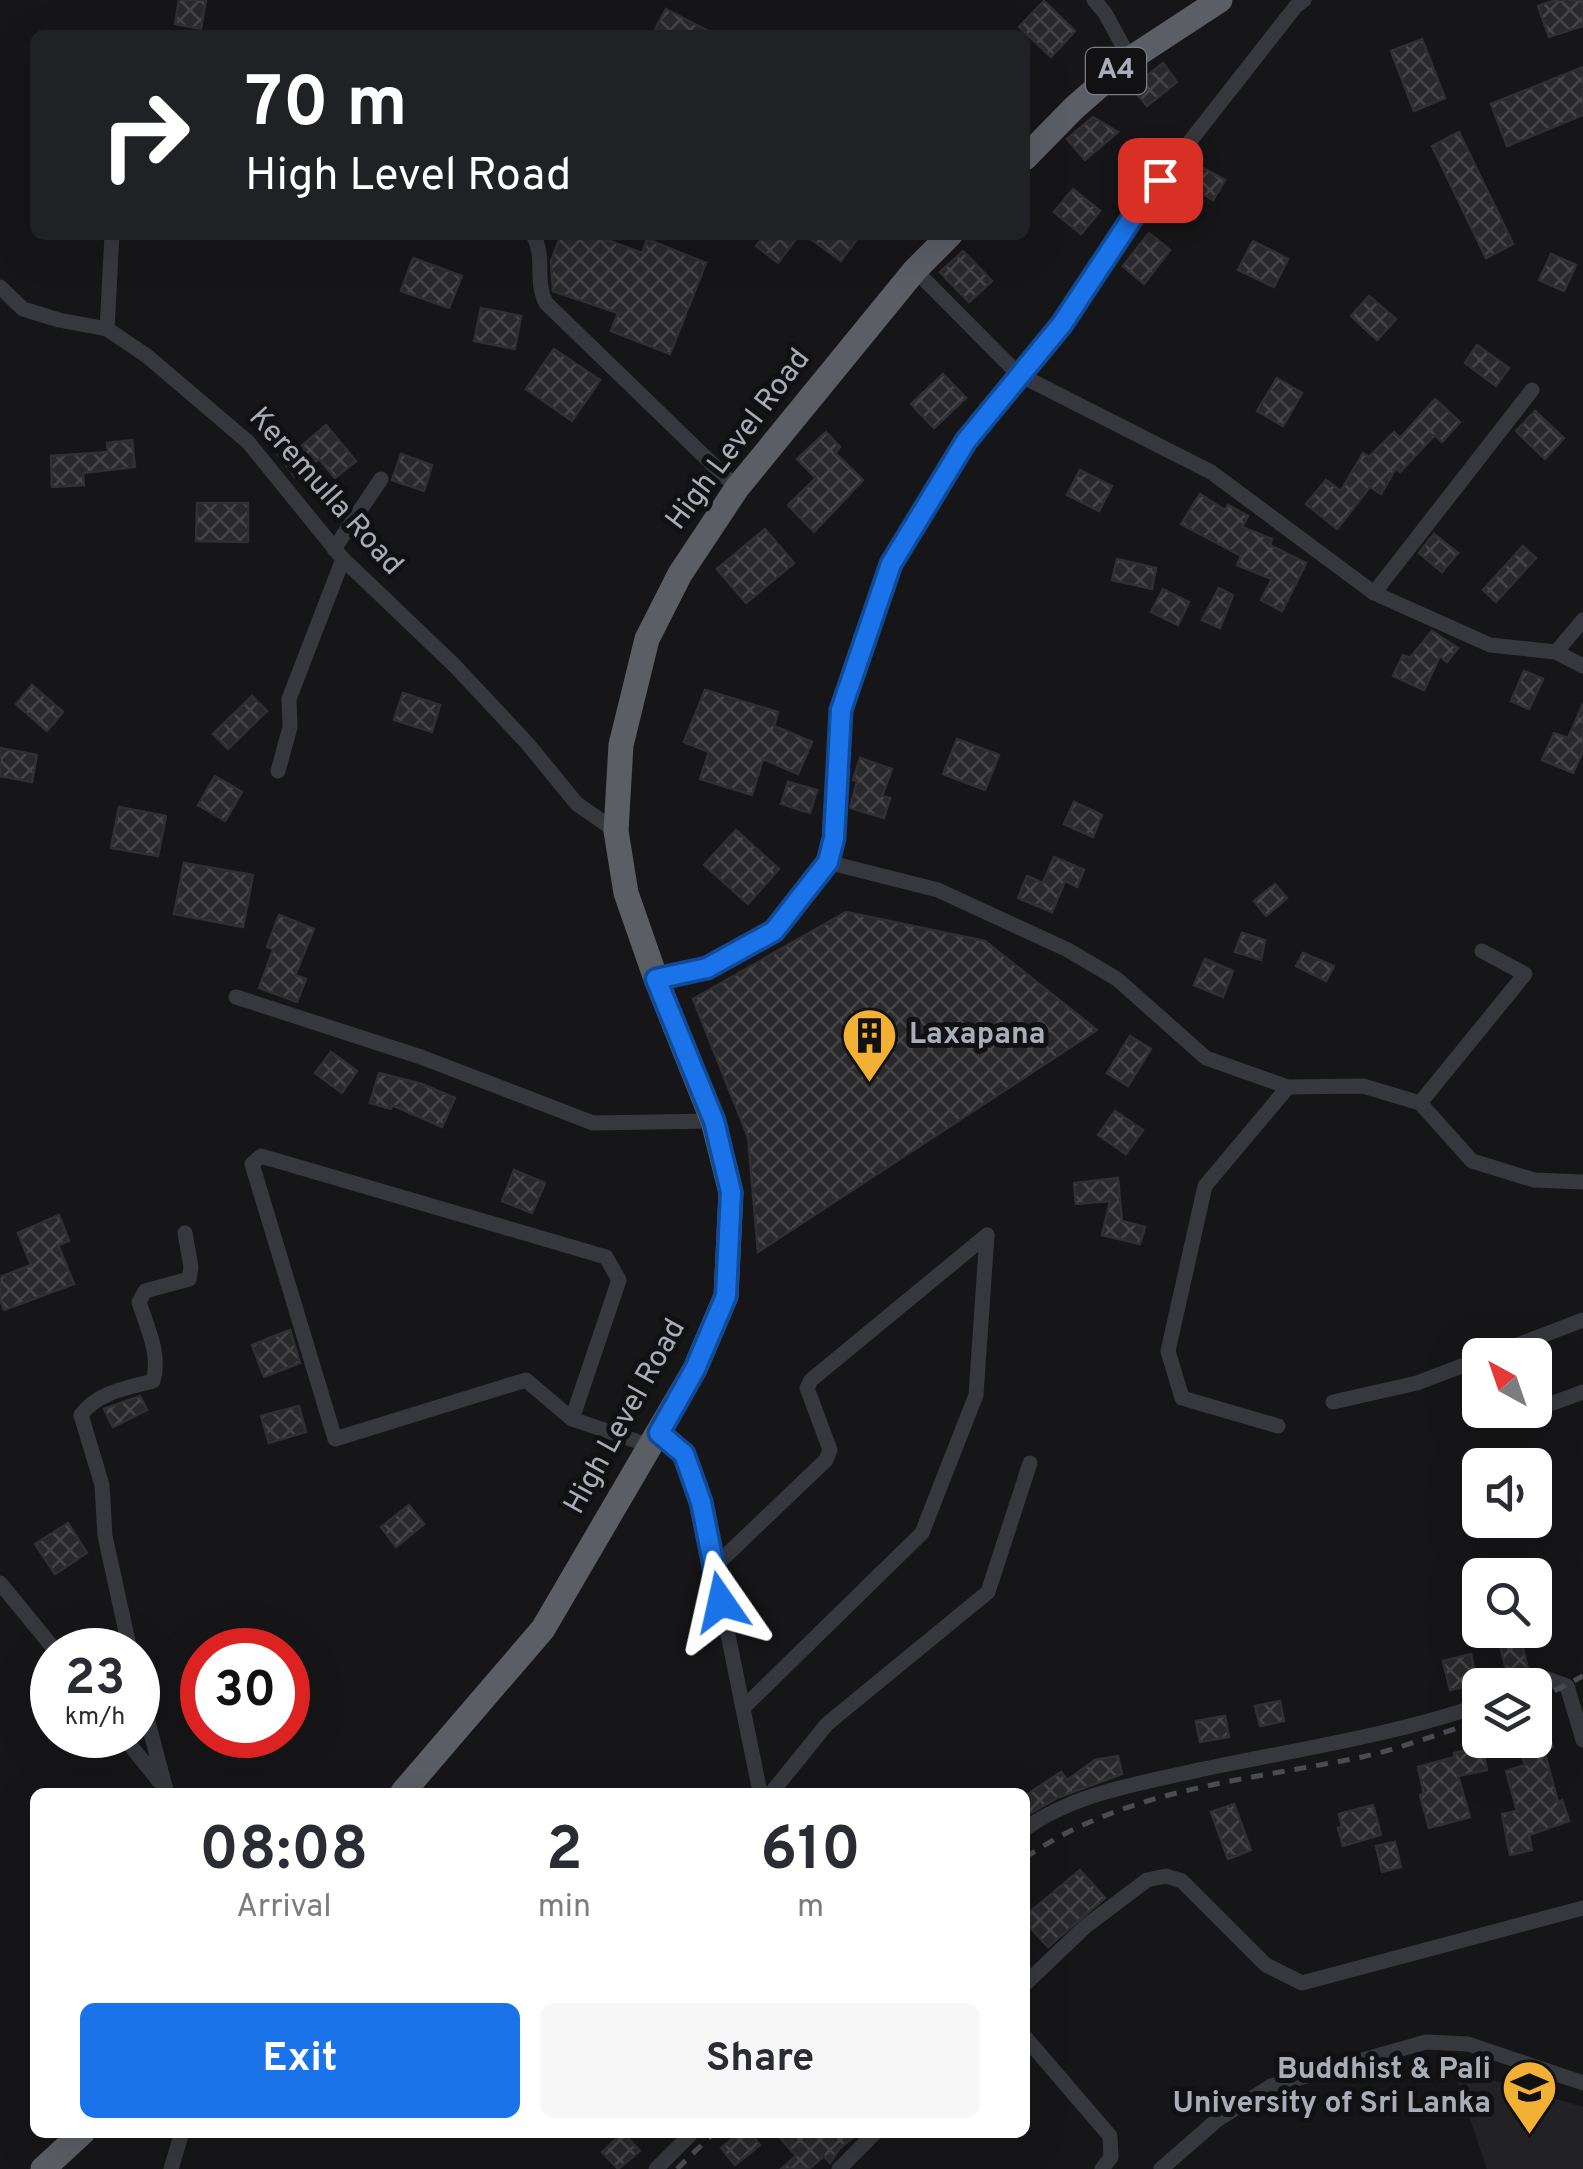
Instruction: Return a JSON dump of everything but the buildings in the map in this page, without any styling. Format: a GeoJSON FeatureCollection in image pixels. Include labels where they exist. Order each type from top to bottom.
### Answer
{"type":"FeatureCollection","features":[{"type":"Feature","properties":{"kind":"highway","name":"A4"},"geometry":{"type":"LineString","coordinates":[[1030,153],[1130,59],[1220,0]]}},
{"type":"Feature","properties":{"kind":"highway","name":"High Level Road"},"geometry":{"type":"LineString","coordinates":[[407,1788],[542,1630],[695,1369],[726,1296],[731,1192],[714,1121],[626,893],[616,832],[621,746],[647,639],[680,574],[737,488],[915,270],[945,240]]}},
{"type":"Feature","properties":{"kind":"highway"},"geometry":{"type":"LineString","coordinates":[[42,2169],[76,2138]]}},
{"type":"Feature","properties":{"kind":"highway"},"geometry":{"type":"LineString","coordinates":[[65,2169],[88,2138]]}},
{"type":"Feature","properties":{"kind":"street"},"geometry":{"type":"LineString","coordinates":[[1094,0],[1130,59]]}},
{"type":"Feature","properties":{"kind":"street"},"geometry":{"type":"LineString","coordinates":[[656,979],[707,968],[774,931],[828,862],[834,838],[841,710],[891,564],[966,441],[1062,324],[1138,209],[1304,0]]}},
{"type":"Feature","properties":{"kind":"street"},"geometry":{"type":"LineString","coordinates":[[106,329],[112,240]]}},
{"type":"Feature","properties":{"kind":"street"},"geometry":{"type":"LineString","coordinates":[[536,240],[541,251],[539,288],[546,304],[737,488]]}},
{"type":"Feature","properties":{"kind":"street"},"geometry":{"type":"LineString","coordinates":[[915,270],[1018,374],[1211,472],[1374,593],[1490,645],[1556,652],[1583,666]]}},
{"type":"Feature","properties":{"kind":"street","name":"Keremulla Road"},"geometry":{"type":"LineString","coordinates":[[1,291],[23,309],[106,329],[148,356],[248,442],[339,554],[454,665],[528,743],[577,804],[616,832]]}},
{"type":"Feature","properties":{"kind":"street"},"geometry":{"type":"LineString","coordinates":[[1374,593],[1532,390]]}},
{"type":"Feature","properties":{"kind":"street"},"geometry":{"type":"LineString","coordinates":[[278,771],[290,728],[289,699],[339,554],[381,479]]}},
{"type":"Feature","properties":{"kind":"street"},"geometry":{"type":"LineString","coordinates":[[1556,652],[1583,620]]}},
{"type":"Feature","properties":{"kind":"street"},"geometry":{"type":"LineString","coordinates":[[828,862],[938,890],[1068,950],[1117,979],[1206,1058],[1288,1087],[1362,1086],[1420,1102],[1472,1161],[1534,1180],[1583,1182]]}},
{"type":"Feature","properties":{"kind":"street"},"geometry":{"type":"LineString","coordinates":[[1420,1102],[1524,974],[1482,951]]}},
{"type":"Feature","properties":{"kind":"street"},"geometry":{"type":"LineString","coordinates":[[236,997],[422,1057],[593,1124],[714,1121]]}},
{"type":"Feature","properties":{"kind":"street"},"geometry":{"type":"LineString","coordinates":[[1278,1426],[1182,1398],[1168,1351],[1205,1186],[1288,1087]]}},
{"type":"Feature","properties":{"kind":"street"},"geometry":{"type":"LineString","coordinates":[[572,1419],[619,1280],[606,1257],[262,1156],[252,1164],[334,1439],[526,1380],[572,1419],[655,1440],[684,1454],[701,1502],[759,1788]]}},
{"type":"Feature","properties":{"kind":"street"},"geometry":{"type":"LineString","coordinates":[[125,1628],[106,1536],[102,1484],[81,1415],[89,1404],[106,1394],[153,1381],[158,1368],[156,1355],[139,1302],[146,1291],[189,1279],[192,1267],[185,1233]]}},
{"type":"Feature","properties":{"kind":"street"},"geometry":{"type":"LineString","coordinates":[[714,1566],[826,1460],[830,1450],[807,1388],[810,1380],[987,1236],[976,1395],[922,1532],[743,1708]]}},
{"type":"Feature","properties":{"kind":"street"},"geometry":{"type":"LineString","coordinates":[[1536,1338],[1583,1320]]}},
{"type":"Feature","properties":{"kind":"street"},"geometry":{"type":"LineString","coordinates":[[1334,1402],[1417,1383],[1462,1366]]}},
{"type":"Feature","properties":{"kind":"street"},"geometry":{"type":"LineString","coordinates":[[1553,1403],[1583,1392]]}},
{"type":"Feature","properties":{"kind":"street"},"geometry":{"type":"LineString","coordinates":[[775,1788],[827,1724],[988,1592],[1030,1463]]}},
{"type":"Feature","properties":{"kind":"street"},"geometry":{"type":"LineString","coordinates":[[0,1583],[37,1628]]}},
{"type":"Feature","properties":{"kind":"street"},"geometry":{"type":"LineString","coordinates":[[1552,1681],[1567,1686],[1583,1740]]}},
{"type":"Feature","properties":{"kind":"street"},"geometry":{"type":"LineString","coordinates":[[1030,1826],[1066,1806],[1147,1781],[1462,1710]]}},
{"type":"Feature","properties":{"kind":"street"},"geometry":{"type":"LineString","coordinates":[[140,1758],[164,1788]]}},
{"type":"Feature","properties":{"kind":"street"},"geometry":{"type":"LineString","coordinates":[[157,1758],[165,1788]]}},
{"type":"Feature","properties":{"kind":"street"},"geometry":{"type":"LineString","coordinates":[[1030,1979],[1086,1926],[1147,1880],[1166,1876],[1182,1881],[1266,1966],[1302,1983],[1583,1908]]}},
{"type":"Feature","properties":{"kind":"street"},"geometry":{"type":"LineString","coordinates":[[1161,2169],[1217,2120],[1271,2086],[1426,2042],[1468,2044],[1583,2084]]}},
{"type":"Feature","properties":{"kind":"street"},"geometry":{"type":"LineString","coordinates":[[1030,2043],[1110,2136],[1111,2157],[1102,2169]]}},
{"type":"Feature","properties":{"kind":"street"},"geometry":{"type":"LineString","coordinates":[[171,2169],[180,2138]]}},
{"type":"Feature","properties":{"kind":"street"},"geometry":{"type":"LineString","coordinates":[[656,2169],[687,2138]]}},
{"type":"Feature","properties":{"kind":"street"},"geometry":{"type":"LineString","coordinates":[[840,2169],[870,2138]]}},
{"type":"Feature","properties":{"kind":"shaded area","name":"Buddhist & Pali University of Sri Lanka"},"geometry":{"type":"Polygon","coordinates":[[[1453,2068],[1583,2107],[1583,2169],[1487,2169],[1453,2068]]]}},
{"type":"Feature","properties":{"kind":"railway"},"geometry":{"type":"LineString","coordinates":[[1552,1692],[1583,1676]]}},
{"type":"Feature","properties":{"kind":"railway"},"geometry":{"type":"LineString","coordinates":[[1030,1855],[1103,1816],[1145,1802],[1188,1790],[1362,1757],[1462,1727]]}},
{"type":"Feature","properties":{"kind":"railway"},"geometry":{"type":"LineString","coordinates":[[677,2169],[709,2138]]}},
{"type":"Feature","properties":{"kind":"place","name":"Laxapana"},"geometry":{"type":"Point","coordinates":[870,1084]}},
{"type":"Feature","properties":{"kind":"place","name":"Buddhist & Pali University of Sri Lanka"},"geometry":{"type":"Point","coordinates":[1530,2136]}},
{"type":"Feature","properties":{"kind":"route"},"geometry":{"type":"LineString","coordinates":[[721,1602],[701,1502],[684,1454],[659,1433],[695,1369],[726,1296],[731,1192],[714,1121],[656,979],[707,968],[774,931],[828,862],[834,838],[841,710],[891,564],[966,441],[1062,324],[1160,180]]}}]}
